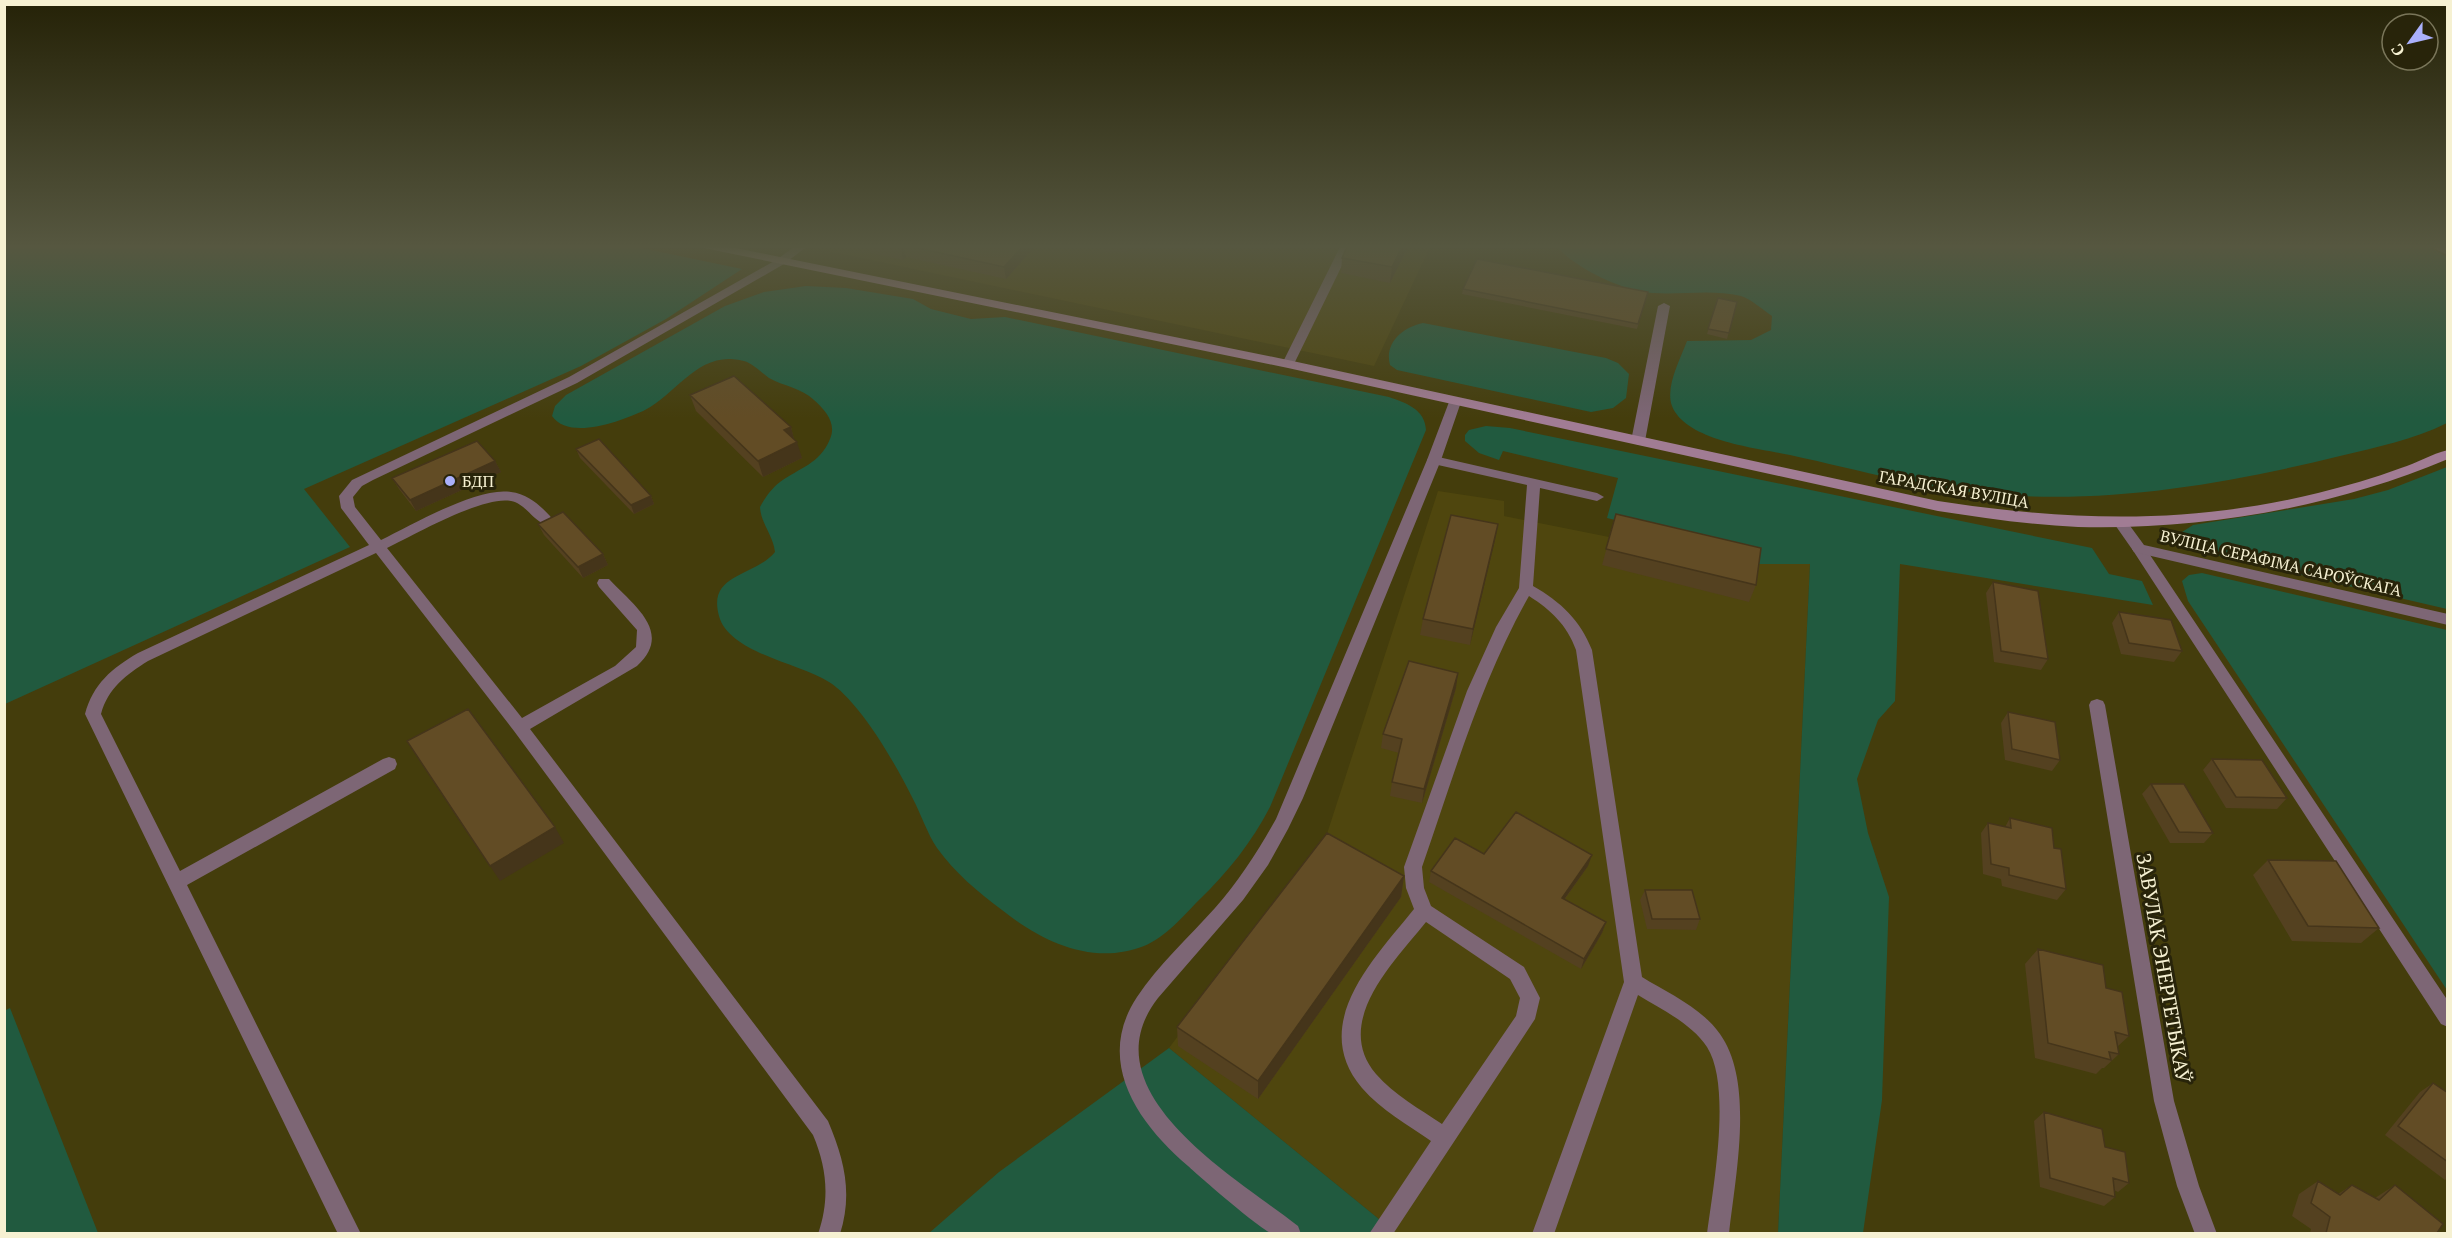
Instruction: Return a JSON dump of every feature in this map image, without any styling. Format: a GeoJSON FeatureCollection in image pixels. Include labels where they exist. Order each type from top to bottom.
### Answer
{"type":"FeatureCollection","features":[{"type":"Feature","properties":{"kind":"main road","name":"ГАРАДСКАЯ ВУЛІЦА"},"geometry":{"type":"LineString","coordinates":[[983,303],[1288,364],[1938,506],[2027,519],[2120,522],[2186,518],[2331,494],[2382,481],[2448,454]]}},
{"type":"Feature","properties":{"kind":"street"},"geometry":{"type":"LineString","coordinates":[[708,303],[573,380],[357,483],[350,490],[346,502],[520,727],[821,1128],[834,1159],[837,1193],[829,1233]]}},
{"type":"Feature","properties":{"kind":"street"},"geometry":{"type":"LineString","coordinates":[[1288,364],[1318,303]]}},
{"type":"Feature","properties":{"kind":"street"},"geometry":{"type":"LineString","coordinates":[[1638,441],[1664,306]]}},
{"type":"Feature","properties":{"kind":"street"},"geometry":{"type":"LineString","coordinates":[[1290,1233],[1174,1140],[1153,1118],[1139,1094],[1129,1068],[1130,1039],[1138,1012],[1237,894],[1272,846],[1295,798],[1434,460],[1455,402]]}},
{"type":"Feature","properties":{"kind":"street"},"geometry":{"type":"LineString","coordinates":[[1434,460],[1597,497]]}},
{"type":"Feature","properties":{"kind":"street"},"geometry":{"type":"LineString","coordinates":[[1380,1233],[1525,1018],[1530,998],[1526,985],[1517,973],[1424,911],[1413,877],[1416,855],[1484,669],[1526,588],[1534,482]]}},
{"type":"Feature","properties":{"kind":"street"},"geometry":{"type":"LineString","coordinates":[[350,1233],[93,714],[95,700],[120,670],[143,657],[469,504],[500,495],[515,496],[526,500],[545,519]]}},
{"type":"Feature","properties":{"kind":"street","name":"ВУЛІЦА СЕРАФІМА САРОЎСКАГА"},"geometry":{"type":"LineString","coordinates":[[2120,522],[2139,549],[2448,620]]}},
{"type":"Feature","properties":{"kind":"street"},"geometry":{"type":"LineString","coordinates":[[2139,549],[2448,1018]]}},
{"type":"Feature","properties":{"kind":"street"},"geometry":{"type":"LineString","coordinates":[[520,727],[620,670],[635,660],[644,649],[646,637],[644,628],[604,583]]}},
{"type":"Feature","properties":{"kind":"street"},"geometry":{"type":"LineString","coordinates":[[1526,588],[1550,603],[1572,623],[1584,650],[1633,982],[1543,1233]]}},
{"type":"Feature","properties":{"kind":"street","name":"ЗАВУЛАК ЭНЕРГЕТЫКАЎ"},"geometry":{"type":"LineString","coordinates":[[2097,705],[2164,1101],[2188,1186],[2206,1233]]}},
{"type":"Feature","properties":{"kind":"street"},"geometry":{"type":"LineString","coordinates":[[176,882],[389,764]]}},
{"type":"Feature","properties":{"kind":"street"},"geometry":{"type":"LineString","coordinates":[[1424,911],[1368,985],[1352,1017],[1348,1035],[1350,1051],[1368,1080],[1380,1092],[1444,1138]]}},
{"type":"Feature","properties":{"kind":"street"},"geometry":{"type":"LineString","coordinates":[[1633,982],[1701,1027],[1714,1040],[1724,1058],[1730,1096],[1719,1233]]}},
{"type":"Feature","properties":{"kind":"shaded area"},"geometry":{"type":"Polygon","coordinates":[[[1074,303],[1404,303],[1374,366],[1074,303]]]}},
{"type":"Feature","properties":{"kind":"shaded area"},"geometry":{"type":"Polygon","coordinates":[[[1438,491],[1504,501],[1504,516],[1609,537],[1611,530],[1755,564],[1810,564],[1778,1233],[1396,1233],[1169,1048],[1325,840],[1438,491]]]}},
{"type":"Feature","properties":{"kind":"green space"},"geometry":{"type":"Polygon","coordinates":[[[5,303],[691,303],[581,366],[304,489],[350,547],[5,704],[5,303]]]}},
{"type":"Feature","properties":{"kind":"green space"},"geometry":{"type":"Polygon","coordinates":[[[734,303],[920,303],[931,309],[971,319],[1005,317],[1389,397],[1414,408],[1422,417],[1426,430],[1270,807],[1239,856],[1174,926],[1160,937],[1144,946],[1125,952],[1087,952],[1051,941],[1017,922],[967,882],[937,848],[888,753],[866,720],[845,695],[816,675],[750,648],[725,629],[719,616],[717,602],[720,591],[726,583],[766,560],[775,552],[762,519],[760,507],[777,485],[815,460],[830,439],[831,422],[814,400],[804,393],[769,378],[747,362],[729,359],[705,365],[656,404],[623,419],[583,428],[570,427],[560,423],[552,416],[555,406],[566,395],[734,303]]]}},
{"type":"Feature","properties":{"kind":"green space"},"geometry":{"type":"Polygon","coordinates":[[[1754,303],[2447,303],[2447,423],[2408,439],[2299,466],[2173,489],[2045,497],[1976,493],[1923,485],[1742,446],[1707,435],[1680,418],[1672,406],[1670,390],[1687,341],[1751,340],[1771,330],[1772,316],[1754,303]]]}},
{"type":"Feature","properties":{"kind":"green space"},"geometry":{"type":"Polygon","coordinates":[[[1423,323],[1606,358],[1618,363],[1629,374],[1626,398],[1613,408],[1591,412],[1397,370],[1390,365],[1389,357],[1393,343],[1402,332],[1423,323]]]}},
{"type":"Feature","properties":{"kind":"green space"},"geometry":{"type":"Polygon","coordinates":[[[1486,426],[1510,428],[2092,548],[2109,574],[2142,581],[2153,605],[1900,564],[1895,701],[1878,720],[1857,779],[1868,833],[1889,897],[1882,1100],[1863,1233],[1778,1233],[1810,564],[1755,564],[1753,554],[1607,518],[1618,478],[1503,451],[1499,460],[1479,453],[1465,441],[1465,435],[1469,430],[1486,426]]]}},
{"type":"Feature","properties":{"kind":"green space"},"geometry":{"type":"Polygon","coordinates":[[[2447,467],[2447,609],[2211,554],[2188,545],[2179,534],[2193,525],[2354,499],[2388,490],[2447,467]]]}},
{"type":"Feature","properties":{"kind":"green space"},"geometry":{"type":"Polygon","coordinates":[[[2202,573],[2447,630],[2447,990],[2188,601],[2182,581],[2189,575],[2202,573]]]}},
{"type":"Feature","properties":{"kind":"green space"},"geometry":{"type":"Polygon","coordinates":[[[10,1008],[98,1233],[5,1233],[4,1011],[10,1008]]]}},
{"type":"Feature","properties":{"kind":"green space"},"geometry":{"type":"Polygon","coordinates":[[[1169,1048],[1396,1233],[928,1234],[999,1172],[1169,1048]]]}},
{"type":"Feature","properties":{"kind":"building"},"geometry":{"type":"Polygon","coordinates":[[[1532,303],[1645,303],[1638,324],[1532,303]]]}},
{"type":"Feature","properties":{"kind":"building"},"geometry":{"type":"Polygon","coordinates":[[[1716,303],[1737,303],[1729,333],[1708,329],[1716,303]]]}},
{"type":"Feature","properties":{"kind":"building"},"geometry":{"type":"Polygon","coordinates":[[[734,376],[791,427],[784,430],[797,442],[758,461],[690,395],[734,376]]]}},
{"type":"Feature","properties":{"kind":"building"},"geometry":{"type":"Polygon","coordinates":[[[599,439],[651,496],[631,505],[576,449],[599,439]]]}},
{"type":"Feature","properties":{"kind":"building"},"geometry":{"type":"Polygon","coordinates":[[[477,441],[495,461],[410,500],[392,478],[477,441]]]}},
{"type":"Feature","properties":{"kind":"building"},"geometry":{"type":"Polygon","coordinates":[[[563,512],[603,554],[578,567],[538,524],[563,512]]]}},
{"type":"Feature","properties":{"kind":"building"},"geometry":{"type":"Polygon","coordinates":[[[1616,514],[1761,548],[1756,585],[1606,549],[1616,514]]]}},
{"type":"Feature","properties":{"kind":"building"},"geometry":{"type":"Polygon","coordinates":[[[1451,515],[1498,524],[1473,629],[1423,619],[1451,515]]]}},
{"type":"Feature","properties":{"kind":"building"},"geometry":{"type":"Polygon","coordinates":[[[1993,582],[2038,591],[2048,659],[2001,651],[1993,582]]]}},
{"type":"Feature","properties":{"kind":"building"},"geometry":{"type":"Polygon","coordinates":[[[2119,612],[2171,620],[2182,651],[2129,643],[2119,612]]]}},
{"type":"Feature","properties":{"kind":"building"},"geometry":{"type":"Polygon","coordinates":[[[1409,661],[1458,673],[1424,789],[1392,782],[1402,739],[1383,734],[1409,661]]]}},
{"type":"Feature","properties":{"kind":"building"},"geometry":{"type":"Polygon","coordinates":[[[468,709],[555,827],[490,866],[407,741],[468,709]]]}},
{"type":"Feature","properties":{"kind":"building"},"geometry":{"type":"Polygon","coordinates":[[[2008,712],[2055,722],[2060,760],[2012,749],[2008,712]]]}},
{"type":"Feature","properties":{"kind":"building"},"geometry":{"type":"Polygon","coordinates":[[[2212,759],[2262,760],[2287,798],[2236,797],[2212,759]]]}},
{"type":"Feature","properties":{"kind":"building"},"geometry":{"type":"Polygon","coordinates":[[[2151,784],[2184,784],[2213,833],[2179,832],[2151,784]]]}},
{"type":"Feature","properties":{"kind":"building"},"geometry":{"type":"Polygon","coordinates":[[[1516,812],[1592,855],[1562,898],[1606,922],[1584,959],[1431,871],[1455,838],[1484,854],[1516,812]]]}},
{"type":"Feature","properties":{"kind":"building"},"geometry":{"type":"Polygon","coordinates":[[[2010,818],[2052,828],[2054,848],[2061,849],[2066,889],[2009,875],[2009,868],[1991,864],[1988,823],[2011,828],[2010,818]]]}},
{"type":"Feature","properties":{"kind":"building"},"geometry":{"type":"Polygon","coordinates":[[[1327,833],[1404,876],[1258,1081],[1177,1027],[1327,833]]]}},
{"type":"Feature","properties":{"kind":"building"},"geometry":{"type":"Polygon","coordinates":[[[2268,860],[2336,861],[2379,928],[2308,926],[2268,860]]]}},
{"type":"Feature","properties":{"kind":"building"},"geometry":{"type":"Polygon","coordinates":[[[1645,890],[1692,890],[1700,919],[1652,919],[1645,890]]]}},
{"type":"Feature","properties":{"kind":"building"},"geometry":{"type":"Polygon","coordinates":[[[2038,949],[2103,965],[2106,988],[2122,992],[2129,1036],[2115,1032],[2119,1054],[2109,1052],[2111,1060],[2048,1043],[2038,949]]]}},
{"type":"Feature","properties":{"kind":"building"},"geometry":{"type":"Polygon","coordinates":[[[2433,1083],[2448,1093],[2448,1162],[2398,1126],[2433,1083]]]}},
{"type":"Feature","properties":{"kind":"building"},"geometry":{"type":"Polygon","coordinates":[[[2044,1112],[2102,1129],[2105,1147],[2125,1152],[2129,1183],[2113,1178],[2115,1197],[2050,1178],[2044,1112]]]}},
{"type":"Feature","properties":{"kind":"building"},"geometry":{"type":"Polygon","coordinates":[[[2318,1181],[2340,1195],[2352,1185],[2379,1200],[2395,1185],[2443,1224],[2437,1233],[2326,1233],[2330,1217],[2311,1203],[2318,1181]]]}},
{"type":"Feature","properties":{"kind":"place","name":"БДП"},"geometry":{"type":"Point","coordinates":[450,481]}}]}
